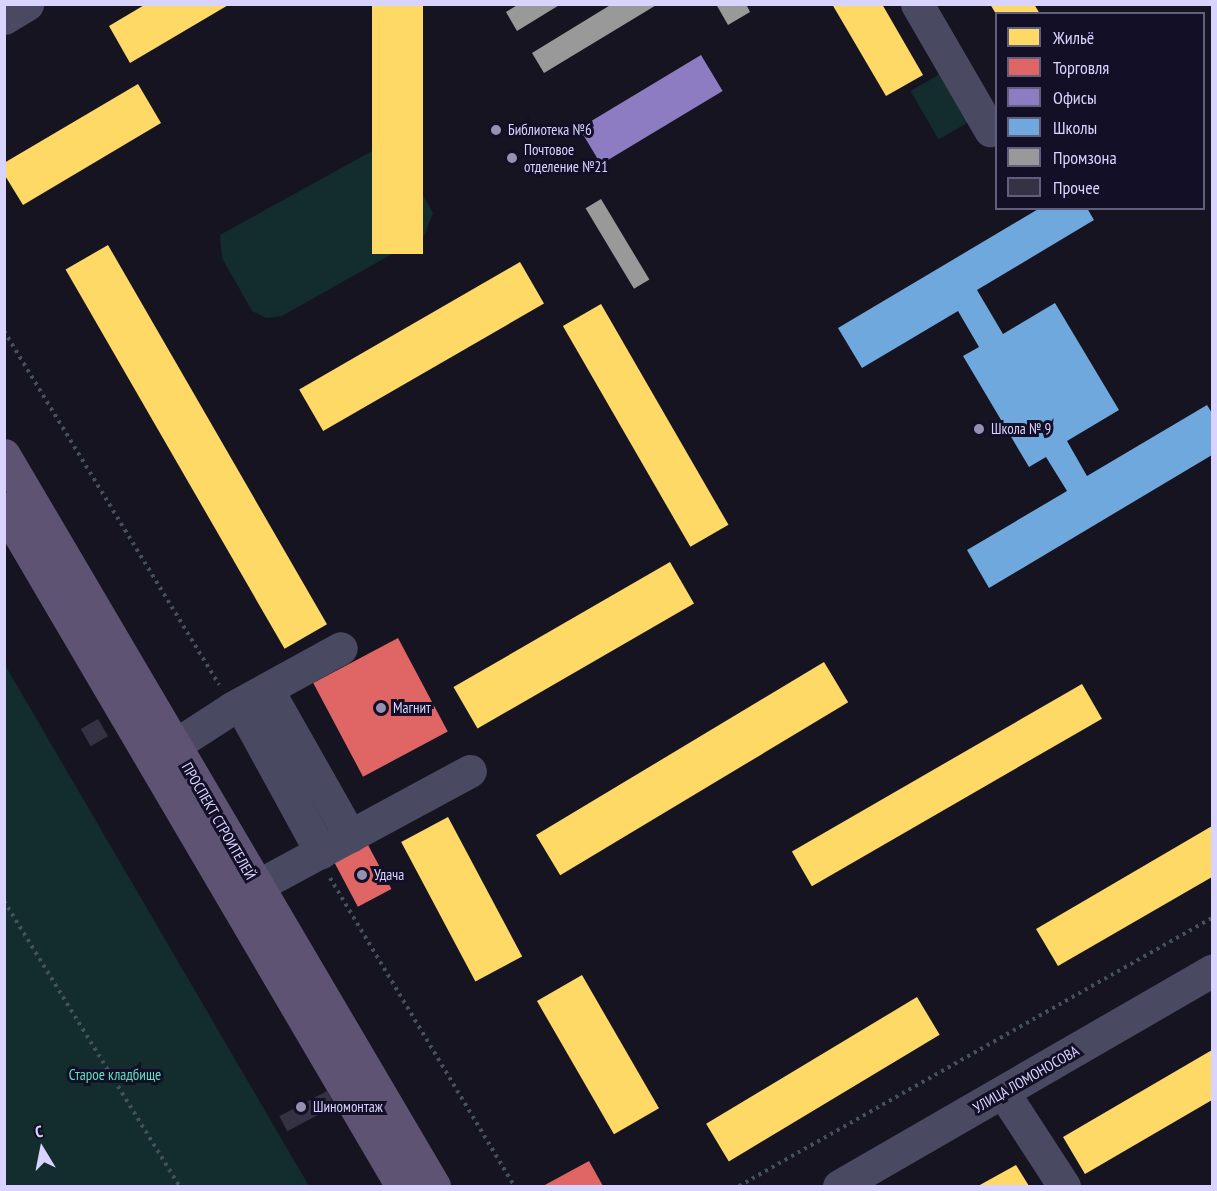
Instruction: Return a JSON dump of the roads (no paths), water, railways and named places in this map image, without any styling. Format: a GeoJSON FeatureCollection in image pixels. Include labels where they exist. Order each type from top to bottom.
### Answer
{"type":"FeatureCollection","features":[{"type":"Feature","properties":{"kind":"main road","name":"ПРОСПЕКТ СТРОИТЕЛЕЙ"},"geometry":{"type":"LineString","coordinates":[[4,455],[434,1186]]}},
{"type":"Feature","properties":{"kind":"main road","name":"ПРОСПЕКТ СТРОИТЕЛЕЙ"},"geometry":{"type":"LineString","coordinates":[[4,508],[402,1186]]}},
{"type":"Feature","properties":{"kind":"street"},"geometry":{"type":"LineString","coordinates":[[4,18],[27,4]]}},
{"type":"Feature","properties":{"kind":"street"},"geometry":{"type":"LineString","coordinates":[[916,4],[990,130]]}},
{"type":"Feature","properties":{"kind":"street"},"geometry":{"type":"LineString","coordinates":[[175,745],[253,696],[341,648]]}},
{"type":"Feature","properties":{"kind":"street"},"geometry":{"type":"LineString","coordinates":[[253,696],[350,836]]}},
{"type":"Feature","properties":{"kind":"street"},"geometry":{"type":"LineString","coordinates":[[253,696],[321,852]]}},
{"type":"Feature","properties":{"kind":"street"},"geometry":{"type":"LineString","coordinates":[[257,886],[470,771]]}},
{"type":"Feature","properties":{"kind":"street","name":"УЛИЦА ЛОМОНОСОВА"},"geometry":{"type":"LineString","coordinates":[[839,1186],[1212,971]]}},
{"type":"Feature","properties":{"kind":"street"},"geometry":{"type":"LineString","coordinates":[[1003,1092],[1064,1186]]}},
{"type":"Feature","properties":{"kind":"place","name":"Библиотека №6"},"geometry":{"type":"Point","coordinates":[496,130]}},
{"type":"Feature","properties":{"kind":"place","name":"Почтовое отделение №21"},"geometry":{"type":"Point","coordinates":[512,158]}},
{"type":"Feature","properties":{"kind":"place","name":"Школа № 9"},"geometry":{"type":"Point","coordinates":[979,429]}},
{"type":"Feature","properties":{"kind":"place","name":"Магнит"},"geometry":{"type":"Point","coordinates":[381,708]}},
{"type":"Feature","properties":{"kind":"place","name":"Удача"},"geometry":{"type":"Point","coordinates":[362,875]}},
{"type":"Feature","properties":{"kind":"place","name":"Шиномонтаж"},"geometry":{"type":"Point","coordinates":[301,1107]}},
{"type":"Feature","properties":{"kind":"park label","name":"Старое кладбище"},"geometry":{"type":"Point","coordinates":[115,1075]}}]}
